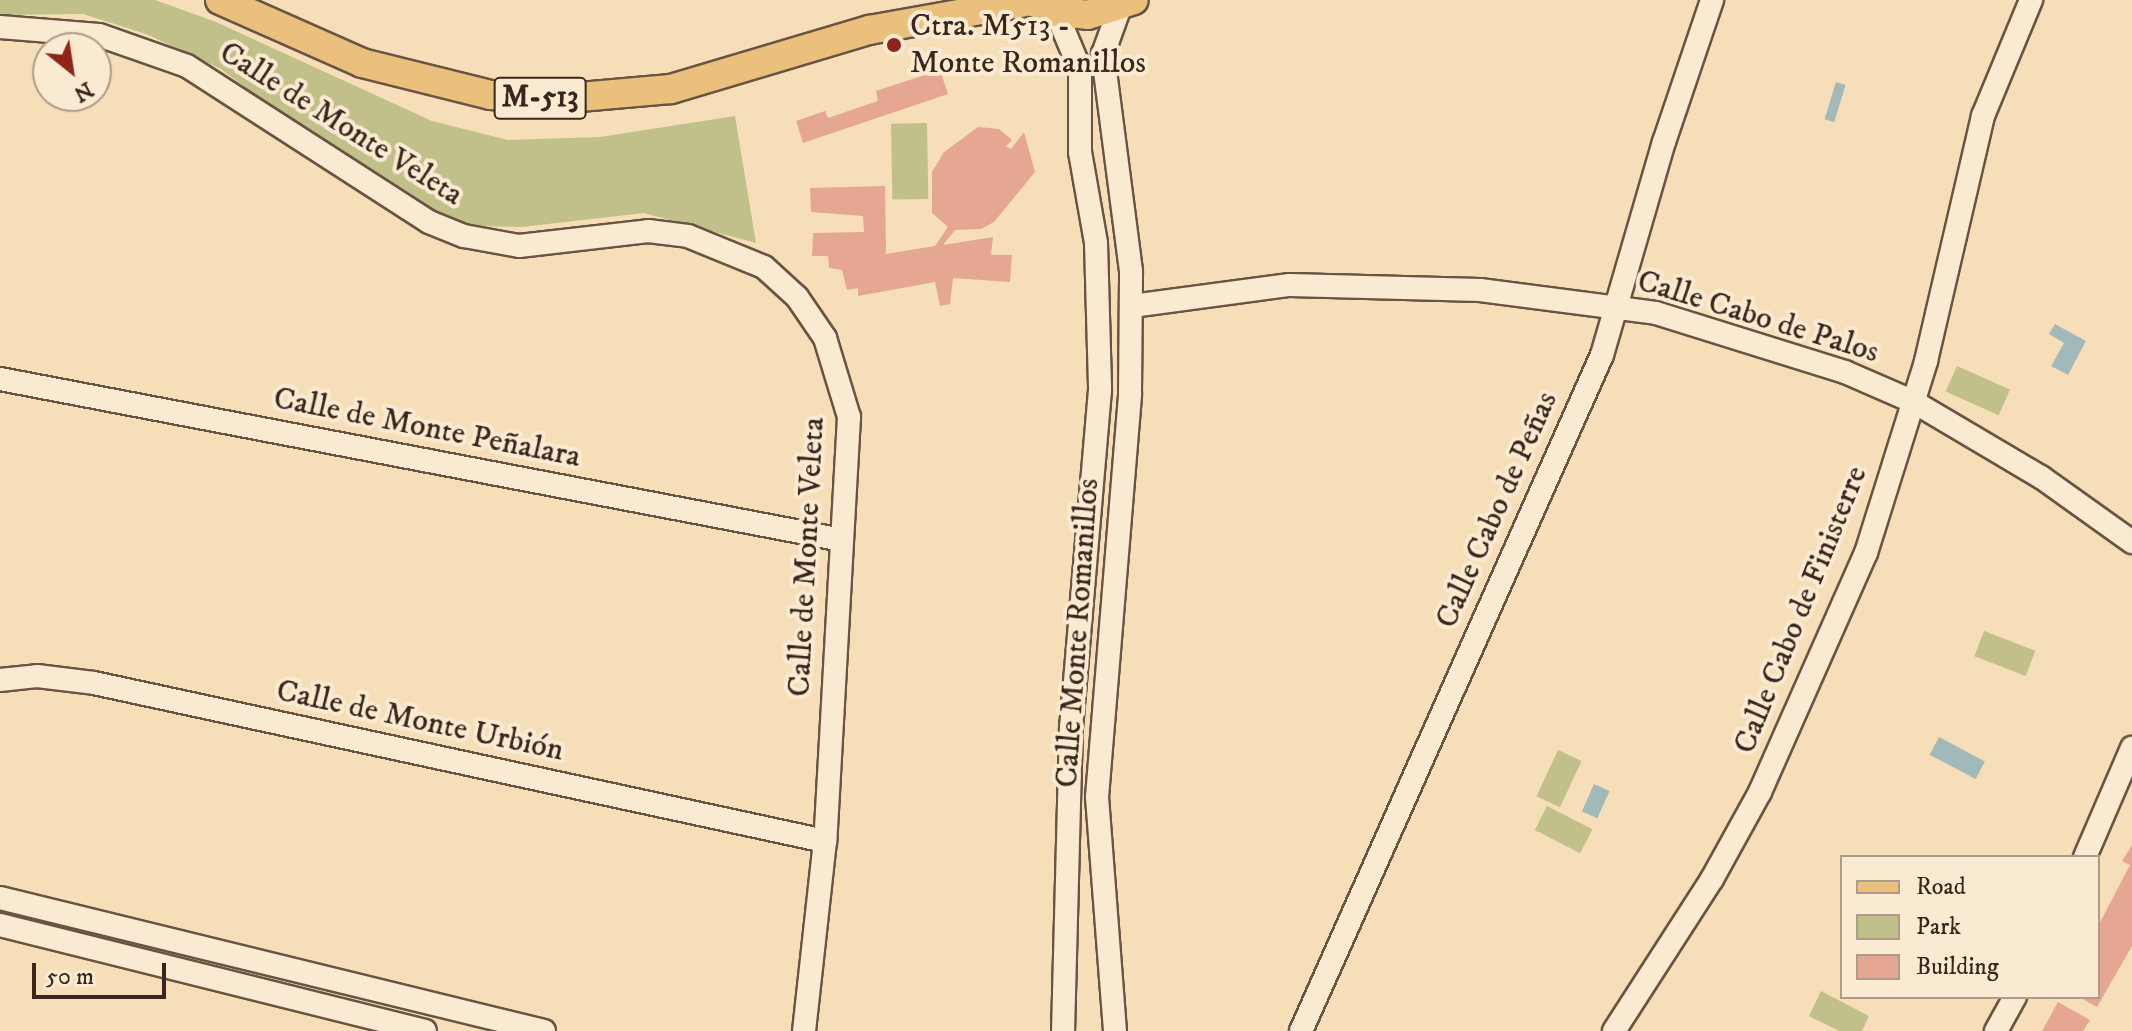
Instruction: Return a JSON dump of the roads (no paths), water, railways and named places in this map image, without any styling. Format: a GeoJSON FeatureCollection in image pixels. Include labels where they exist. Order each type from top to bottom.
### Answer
{"type":"FeatureCollection","features":[{"type":"Feature","properties":{"kind":"main road","name":"M-513"},"geometry":{"type":"LineString","coordinates":[[220,0],[362,63],[448,87],[524,98],[623,96],[671,89],[869,30],[1039,4]]}},
{"type":"Feature","properties":{"kind":"main road","name":"M-513"},"geometry":{"type":"LineString","coordinates":[[869,30],[922,0]]}},
{"type":"Feature","properties":{"kind":"main road"},"geometry":{"type":"LineString","coordinates":[[1039,4],[1088,15],[1127,4]]}},
{"type":"Feature","properties":{"kind":"street","name":"Calle Cabo de Peñas"},"geometry":{"type":"LineString","coordinates":[[1301,1031],[1602,355],[1664,142],[1712,0]]}},
{"type":"Feature","properties":{"kind":"street","name":"Calle Cabo de Finisterre"},"geometry":{"type":"LineString","coordinates":[[1614,1031],[1712,879],[1760,792],[1866,553],[1914,402],[1983,116],[2031,0]]}},
{"type":"Feature","properties":{"kind":"street","name":"Calle Monte Romanillos"},"geometry":{"type":"LineString","coordinates":[[1039,4],[1080,69],[1080,152],[1096,243],[1099,352],[1070,742],[1063,1031]]}},
{"type":"Feature","properties":{"kind":"street","name":"Calle Monte Romanillos"},"geometry":{"type":"LineString","coordinates":[[1115,1031],[1097,797],[1132,306],[1103,54],[1127,4]]}},
{"type":"Feature","properties":{"kind":"street","name":"Calle de Monte Veleta"},"geometry":{"type":"LineString","coordinates":[[0,27],[99,35],[174,60],[239,95],[429,222],[464,236],[519,246],[648,231],[688,236],[764,267],[797,297],[825,338],[849,417],[825,841],[804,1031]]}},
{"type":"Feature","properties":{"kind":"street"},"geometry":{"type":"LineString","coordinates":[[1096,243],[1108,233],[1126,240]]}},
{"type":"Feature","properties":{"kind":"street","name":"Calle Cabo de Palos"},"geometry":{"type":"LineString","coordinates":[[1132,306],[1290,285],[1480,290],[1656,313],[1845,372],[1914,402],[2041,477],[2132,542]]}},
{"type":"Feature","properties":{"kind":"street"},"geometry":{"type":"LineString","coordinates":[[1099,352],[1109,361],[1130,360]]}},
{"type":"Feature","properties":{"kind":"street","name":"Calle de Monte Peñalara"},"geometry":{"type":"LineString","coordinates":[[0,379],[842,540]]}},
{"type":"Feature","properties":{"kind":"street","name":"Calle de Monte Urbión"},"geometry":{"type":"LineString","coordinates":[[0,680],[37,676],[94,683],[825,841]]}},
{"type":"Feature","properties":{"kind":"street"},"geometry":{"type":"LineString","coordinates":[[2086,855],[2132,748]]}},
{"type":"Feature","properties":{"kind":"street"},"geometry":{"type":"LineString","coordinates":[[0,898],[544,1031]]}},
{"type":"Feature","properties":{"kind":"street"},"geometry":{"type":"LineString","coordinates":[[0,925],[425,1031]]}},
{"type":"Feature","properties":{"kind":"street"},"geometry":{"type":"LineString","coordinates":[[321,1005],[328,978]]}},
{"type":"Feature","properties":{"kind":"street"},"geometry":{"type":"LineString","coordinates":[[367,1017],[374,989]]}},
{"type":"Feature","properties":{"kind":"street"},"geometry":{"type":"LineString","coordinates":[[1996,1031],[2014,999]]}},
{"type":"Feature","properties":{"kind":"water"},"geometry":{"type":"Polygon","coordinates":[[[1836,82],[1846,85],[1834,122],[1825,119],[1836,82]]]}},
{"type":"Feature","properties":{"kind":"water"},"geometry":{"type":"Polygon","coordinates":[[[2055,324],[2086,341],[2068,375],[2051,366],[2064,343],[2049,334],[2055,324]]]}},
{"type":"Feature","properties":{"kind":"water"},"geometry":{"type":"Polygon","coordinates":[[[1939,737],[1985,761],[1976,779],[1930,755],[1939,737]]]}},
{"type":"Feature","properties":{"kind":"water"},"geometry":{"type":"Polygon","coordinates":[[[1594,784],[1610,791],[1597,818],[1582,811],[1594,784]]]}},
{"type":"Feature","properties":{"kind":"place","name":"Ctra. M513 - Monte Romanillos"},"geometry":{"type":"Point","coordinates":[894,45]}}]}
